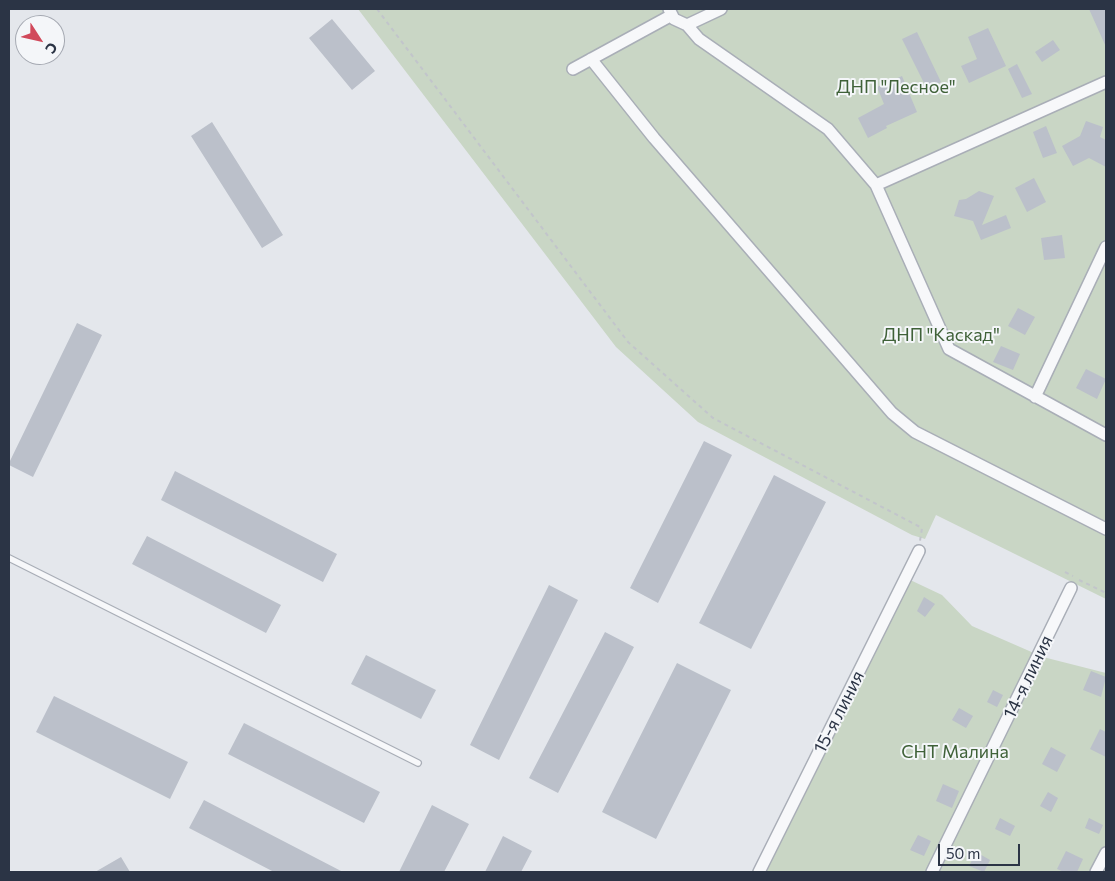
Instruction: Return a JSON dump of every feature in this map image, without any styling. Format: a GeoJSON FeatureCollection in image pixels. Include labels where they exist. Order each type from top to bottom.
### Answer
{"type":"FeatureCollection","features":[{"type":"Feature","properties":{"kind":"street"},"geometry":{"type":"LineString","coordinates":[[687,25],[721,9]]}},
{"type":"Feature","properties":{"kind":"street"},"geometry":{"type":"LineString","coordinates":[[573,69],[671,12],[674,18],[687,25],[699,39],[828,129],[876,185],[949,349],[1106,435]]}},
{"type":"Feature","properties":{"kind":"street"},"geometry":{"type":"LineString","coordinates":[[591,59],[654,138],[892,413],[915,432],[1106,529]]}},
{"type":"Feature","properties":{"kind":"street"},"geometry":{"type":"LineString","coordinates":[[876,185],[1106,82]]}},
{"type":"Feature","properties":{"kind":"street"},"geometry":{"type":"LineString","coordinates":[[1035,397],[1106,247]]}},
{"type":"Feature","properties":{"kind":"street","name":"15-я линия"},"geometry":{"type":"LineString","coordinates":[[759,872],[919,551]]}},
{"type":"Feature","properties":{"kind":"street","name":"14-я линия"},"geometry":{"type":"LineString","coordinates":[[932,872],[1071,588]]}},
{"type":"Feature","properties":{"kind":"street"},"geometry":{"type":"LineString","coordinates":[[1096,872],[1106,852]]}},
{"type":"Feature","properties":{"kind":"lane"},"geometry":{"type":"LineString","coordinates":[[9,558],[418,763]]}},
{"type":"Feature","properties":{"kind":"path"},"geometry":{"type":"LineString","coordinates":[[377,9],[628,342],[712,418],[922,528],[919,551]]}},
{"type":"Feature","properties":{"kind":"path"},"geometry":{"type":"LineString","coordinates":[[1065,572],[1106,593]]}},
{"type":"Feature","properties":{"kind":"green space","name":"ДНП \"Каскад\""},"geometry":{"type":"Polygon","coordinates":[[[358,9],[1106,9],[1106,599],[936,515],[925,539],[912,535],[698,422],[616,347],[358,9]]]}},
{"type":"Feature","properties":{"kind":"green space","name":"СНТ Малина"},"geometry":{"type":"Polygon","coordinates":[[[906,578],[942,595],[972,626],[1043,657],[1106,673],[1106,872],[759,872],[906,578]]]}},
{"type":"Feature","properties":{"kind":"building"},"geometry":{"type":"Polygon","coordinates":[[[1089,9],[1106,9],[1106,47],[1089,9]]]}},
{"type":"Feature","properties":{"kind":"building"},"geometry":{"type":"Polygon","coordinates":[[[332,19],[375,71],[352,90],[309,38],[332,19]]]}},
{"type":"Feature","properties":{"kind":"building"},"geometry":{"type":"Polygon","coordinates":[[[988,28],[1006,66],[969,83],[961,66],[977,59],[968,37],[988,28]]]}},
{"type":"Feature","properties":{"kind":"building"},"geometry":{"type":"Polygon","coordinates":[[[917,32],[941,82],[927,89],[902,39],[917,32]]]}},
{"type":"Feature","properties":{"kind":"building"},"geometry":{"type":"Polygon","coordinates":[[[1053,40],[1060,50],[1042,62],[1035,52],[1053,40]]]}},
{"type":"Feature","properties":{"kind":"building"},"geometry":{"type":"Polygon","coordinates":[[[1017,64],[1032,94],[1022,98],[1008,69],[1017,64]]]}},
{"type":"Feature","properties":{"kind":"building"},"geometry":{"type":"Polygon","coordinates":[[[902,76],[917,112],[886,126],[887,128],[868,138],[858,118],[884,104],[877,87],[902,76]]]}},
{"type":"Feature","properties":{"kind":"building"},"geometry":{"type":"Polygon","coordinates":[[[1086,121],[1103,127],[1100,137],[1106,140],[1106,167],[1089,158],[1073,166],[1062,146],[1080,136],[1086,121]]]}},
{"type":"Feature","properties":{"kind":"building"},"geometry":{"type":"Polygon","coordinates":[[[212,122],[283,235],[262,248],[191,136],[212,122]]]}},
{"type":"Feature","properties":{"kind":"building"},"geometry":{"type":"Polygon","coordinates":[[[1046,126],[1057,153],[1043,158],[1033,132],[1046,126]]]}},
{"type":"Feature","properties":{"kind":"building"},"geometry":{"type":"Polygon","coordinates":[[[1034,178],[1046,202],[1027,212],[1015,188],[1034,178]]]}},
{"type":"Feature","properties":{"kind":"building"},"geometry":{"type":"Polygon","coordinates":[[[979,191],[994,196],[982,225],[1006,215],[1011,228],[981,240],[973,221],[954,216],[959,200],[966,199],[979,191]]]}},
{"type":"Feature","properties":{"kind":"building"},"geometry":{"type":"Polygon","coordinates":[[[1062,235],[1065,258],[1044,260],[1041,238],[1062,235]]]}},
{"type":"Feature","properties":{"kind":"building"},"geometry":{"type":"Polygon","coordinates":[[[1018,308],[1035,317],[1025,335],[1008,326],[1018,308]]]}},
{"type":"Feature","properties":{"kind":"building"},"geometry":{"type":"Polygon","coordinates":[[[77,323],[102,335],[33,477],[9,465],[9,463],[77,323]]]}},
{"type":"Feature","properties":{"kind":"building"},"geometry":{"type":"Polygon","coordinates":[[[1001,346],[1020,354],[1013,370],[993,362],[1001,346]]]}},
{"type":"Feature","properties":{"kind":"building"},"geometry":{"type":"Polygon","coordinates":[[[1086,369],[1106,379],[1097,399],[1076,388],[1086,369]]]}},
{"type":"Feature","properties":{"kind":"building"},"geometry":{"type":"Polygon","coordinates":[[[704,441],[732,455],[658,603],[630,588],[704,441]]]}},
{"type":"Feature","properties":{"kind":"building"},"geometry":{"type":"Polygon","coordinates":[[[175,471],[337,554],[323,582],[161,500],[175,471]]]}},
{"type":"Feature","properties":{"kind":"building"},"geometry":{"type":"Polygon","coordinates":[[[774,475],[826,502],[751,649],[699,623],[774,475]]]}},
{"type":"Feature","properties":{"kind":"building"},"geometry":{"type":"Polygon","coordinates":[[[147,536],[281,605],[266,633],[132,564],[147,536]]]}},
{"type":"Feature","properties":{"kind":"building"},"geometry":{"type":"Polygon","coordinates":[[[549,585],[578,600],[499,760],[470,745],[549,585]]]}},
{"type":"Feature","properties":{"kind":"building"},"geometry":{"type":"Polygon","coordinates":[[[924,597],[935,604],[925,617],[917,611],[924,597]]]}},
{"type":"Feature","properties":{"kind":"building"},"geometry":{"type":"Polygon","coordinates":[[[605,632],[634,647],[558,793],[529,778],[605,632]]]}},
{"type":"Feature","properties":{"kind":"building"},"geometry":{"type":"Polygon","coordinates":[[[366,655],[436,690],[421,719],[351,684],[366,655]]]}},
{"type":"Feature","properties":{"kind":"building"},"geometry":{"type":"Polygon","coordinates":[[[677,663],[731,690],[656,839],[602,812],[677,663]]]}},
{"type":"Feature","properties":{"kind":"building"},"geometry":{"type":"Polygon","coordinates":[[[1091,671],[1106,677],[1101,697],[1083,690],[1091,671]]]}},
{"type":"Feature","properties":{"kind":"building"},"geometry":{"type":"Polygon","coordinates":[[[993,690],[1003,695],[997,707],[987,702],[993,690]]]}},
{"type":"Feature","properties":{"kind":"building"},"geometry":{"type":"Polygon","coordinates":[[[54,696],[188,762],[170,799],[36,732],[54,696]]]}},
{"type":"Feature","properties":{"kind":"building"},"geometry":{"type":"Polygon","coordinates":[[[959,708],[973,716],[966,728],[952,720],[959,708]]]}},
{"type":"Feature","properties":{"kind":"building"},"geometry":{"type":"Polygon","coordinates":[[[244,723],[380,792],[364,823],[228,754],[244,723]]]}},
{"type":"Feature","properties":{"kind":"building"},"geometry":{"type":"Polygon","coordinates":[[[1100,729],[1106,732],[1106,757],[1090,749],[1100,729]]]}},
{"type":"Feature","properties":{"kind":"building"},"geometry":{"type":"Polygon","coordinates":[[[1051,747],[1066,755],[1057,772],[1042,764],[1051,747]]]}},
{"type":"Feature","properties":{"kind":"building"},"geometry":{"type":"Polygon","coordinates":[[[943,784],[959,791],[952,808],[936,801],[943,784]]]}},
{"type":"Feature","properties":{"kind":"building"},"geometry":{"type":"Polygon","coordinates":[[[1048,792],[1058,798],[1051,812],[1040,806],[1048,792]]]}},
{"type":"Feature","properties":{"kind":"building"},"geometry":{"type":"Polygon","coordinates":[[[204,800],[343,872],[274,872],[189,828],[204,800]]]}},
{"type":"Feature","properties":{"kind":"building"},"geometry":{"type":"Polygon","coordinates":[[[432,805],[469,824],[444,872],[399,872],[432,805]]]}},
{"type":"Feature","properties":{"kind":"building"},"geometry":{"type":"Polygon","coordinates":[[[1000,818],[1015,826],[1010,836],[995,829],[1000,818]]]}},
{"type":"Feature","properties":{"kind":"building"},"geometry":{"type":"Polygon","coordinates":[[[1089,818],[1103,825],[1099,834],[1085,828],[1089,818]]]}},
{"type":"Feature","properties":{"kind":"building"},"geometry":{"type":"Polygon","coordinates":[[[918,835],[931,841],[924,856],[910,850],[918,835]]]}},
{"type":"Feature","properties":{"kind":"building"},"geometry":{"type":"Polygon","coordinates":[[[503,836],[532,851],[521,872],[485,872],[503,836]]]}},
{"type":"Feature","properties":{"kind":"building"},"geometry":{"type":"Polygon","coordinates":[[[1066,851],[1083,859],[1077,872],[1064,872],[1057,869],[1066,851]]]}},
{"type":"Feature","properties":{"kind":"building"},"geometry":{"type":"Polygon","coordinates":[[[976,852],[990,860],[984,872],[969,866],[976,852]]]}},
{"type":"Feature","properties":{"kind":"building"},"geometry":{"type":"Polygon","coordinates":[[[121,857],[130,872],[95,872],[121,857]]]}},
{"type":"Feature","properties":{"kind":"park label","name":"ДНП \"Лесное\""},"geometry":{"type":"Point","coordinates":[896,87]}}]}
